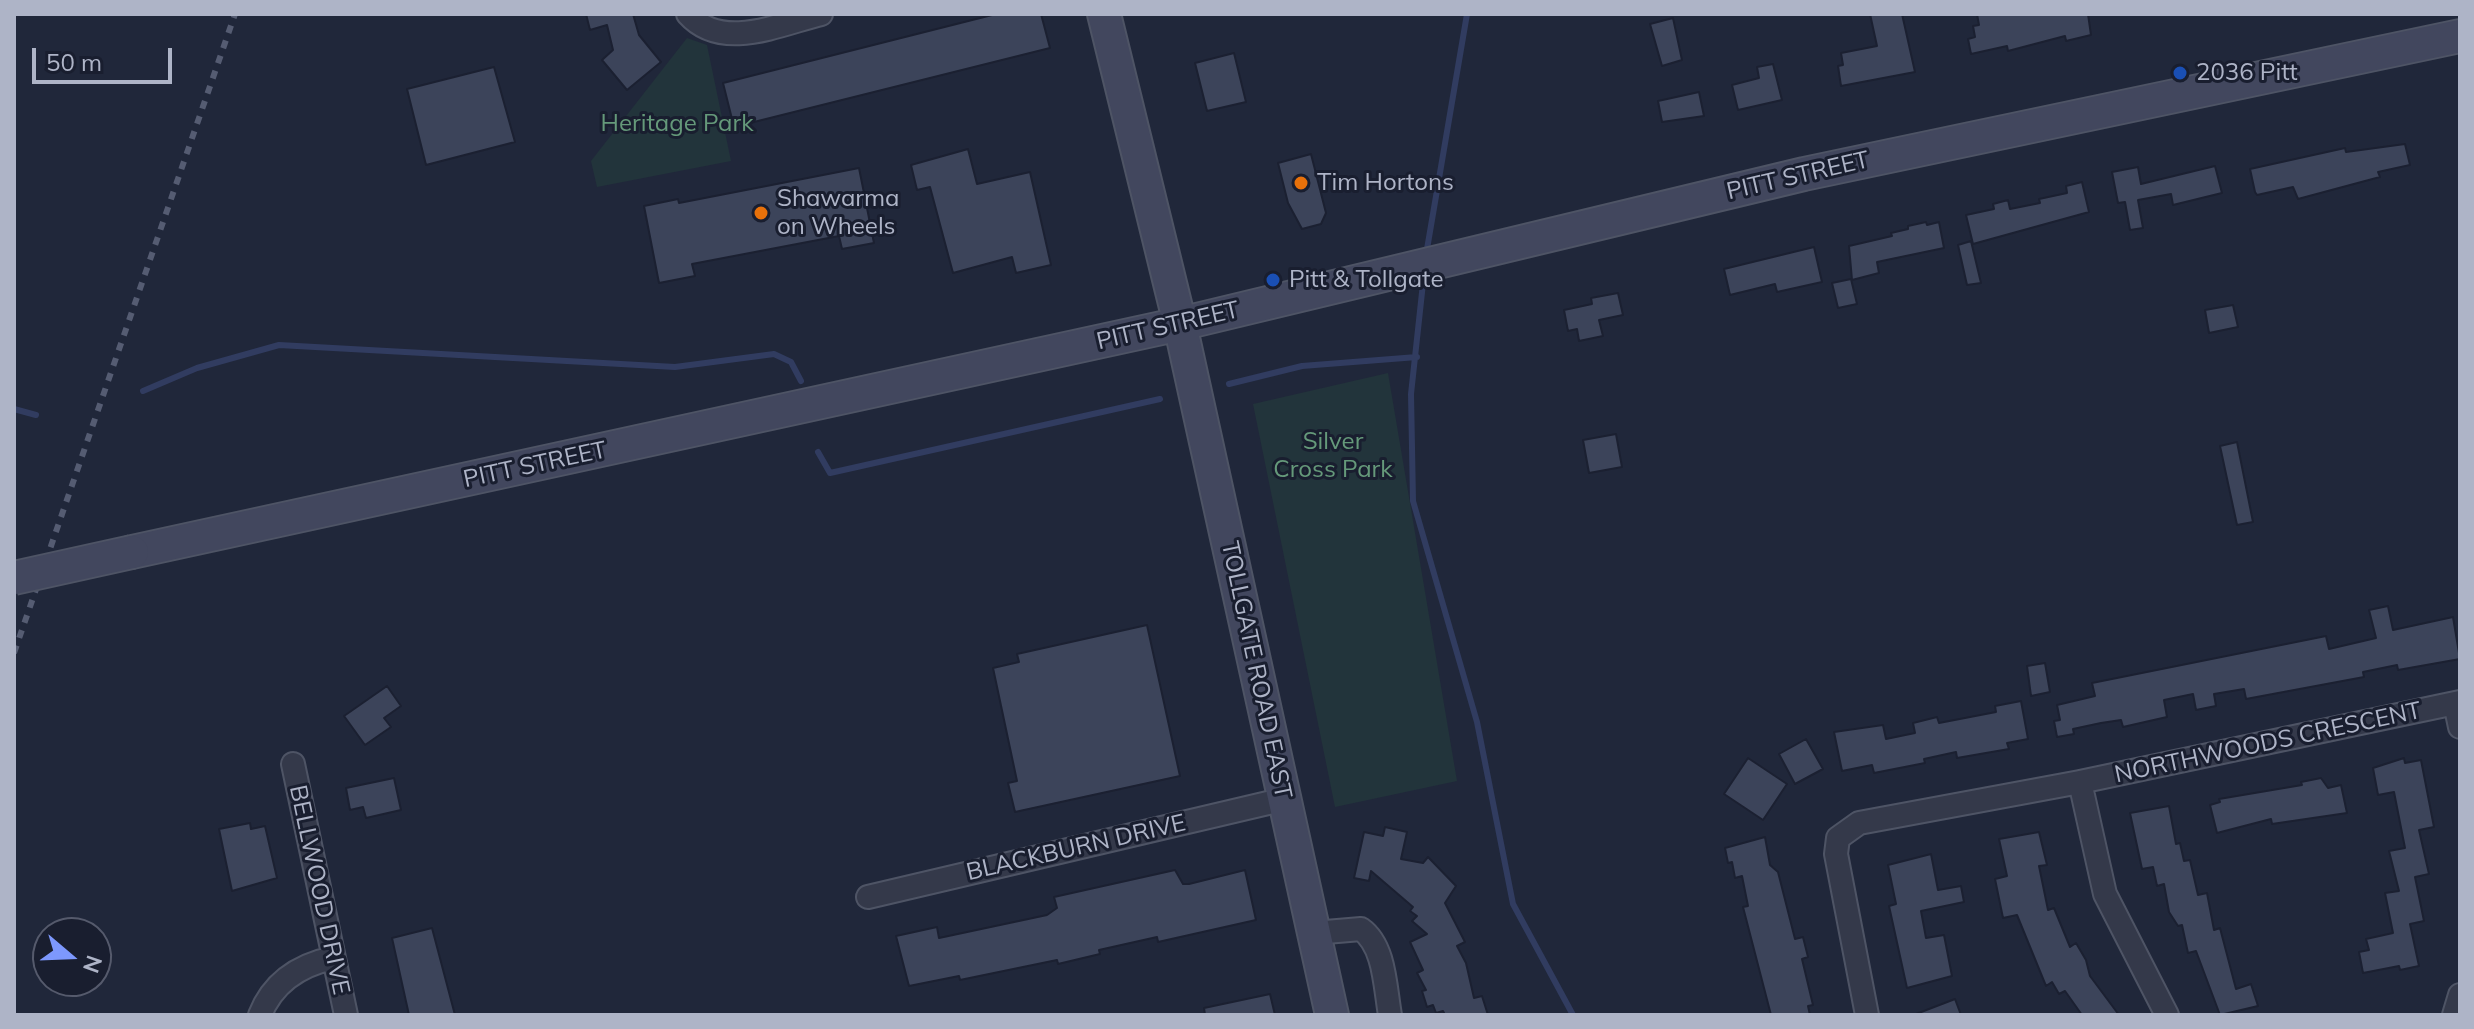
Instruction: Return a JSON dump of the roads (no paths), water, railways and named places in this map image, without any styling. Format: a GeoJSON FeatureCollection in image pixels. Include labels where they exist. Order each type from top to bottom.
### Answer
{"type":"FeatureCollection","features":[{"type":"Feature","properties":{"kind":"street"},"geometry":{"type":"LineString","coordinates":[[688,14],[705,28],[738,35],[821,14]]}},
{"type":"Feature","properties":{"kind":"street","name":"TOLLGATE ROAD EAST"},"geometry":{"type":"LineString","coordinates":[[1104,14],[1180,324],[1332,1015]]}},
{"type":"Feature","properties":{"kind":"street","name":"PITT STREET"},"geometry":{"type":"LineString","coordinates":[[14,578],[1180,324],[1804,174],[2460,36]]}},
{"type":"Feature","properties":{"kind":"street"},"geometry":{"type":"LineString","coordinates":[[2458,703],[2460,727]]}},
{"type":"Feature","properties":{"kind":"street","name":"NORTHWOODS CRESCENT"},"geometry":{"type":"LineString","coordinates":[[1867,1015],[1839,878],[1838,838],[1859,823],[2080,782],[2458,703]]}},
{"type":"Feature","properties":{"kind":"street","name":"BELLWOOD DRIVE"},"geometry":{"type":"LineString","coordinates":[[293,764],[346,1015]]}},
{"type":"Feature","properties":{"kind":"street"},"geometry":{"type":"LineString","coordinates":[[2080,782],[2105,894],[2167,1015]]}},
{"type":"Feature","properties":{"kind":"street","name":"BLACKBURN DRIVE"},"geometry":{"type":"LineString","coordinates":[[868,897],[1285,799]]}},
{"type":"Feature","properties":{"kind":"street"},"geometry":{"type":"LineString","coordinates":[[1314,933],[1361,929],[1370,935],[1377,949],[1390,1015]]}},
{"type":"Feature","properties":{"kind":"street"},"geometry":{"type":"LineString","coordinates":[[260,1015],[277,984],[313,962],[333,958]]}},
{"type":"Feature","properties":{"kind":"street"},"geometry":{"type":"LineString","coordinates":[[2454,1015],[2460,995]]}},
{"type":"Feature","properties":{"kind":"waterway"},"geometry":{"type":"LineString","coordinates":[[1426,255],[1467,14]]}},
{"type":"Feature","properties":{"kind":"waterway"},"geometry":{"type":"LineString","coordinates":[[1424,274],[1411,394],[1413,501],[1477,722],[1513,904],[1573,1015]]}},
{"type":"Feature","properties":{"kind":"waterway"},"geometry":{"type":"LineString","coordinates":[[143,391],[197,368],[279,345],[675,367],[774,354],[791,362],[801,381]]}},
{"type":"Feature","properties":{"kind":"waterway"},"geometry":{"type":"LineString","coordinates":[[1229,384],[1302,366],[1417,357]]}},
{"type":"Feature","properties":{"kind":"waterway"},"geometry":{"type":"LineString","coordinates":[[818,452],[830,473],[1160,399]]}},
{"type":"Feature","properties":{"kind":"waterway"},"geometry":{"type":"LineString","coordinates":[[14,409],[36,415]]}},
{"type":"Feature","properties":{"kind":"railway"},"geometry":{"type":"LineString","coordinates":[[14,653],[235,14]]}},
{"type":"Feature","properties":{"kind":"place","name":"2036 Pitt"},"geometry":{"type":"Point","coordinates":[2180,73]}},
{"type":"Feature","properties":{"kind":"place","name":"Tim Hortons"},"geometry":{"type":"Point","coordinates":[1301,183]}},
{"type":"Feature","properties":{"kind":"place","name":"Shawarma on Wheels"},"geometry":{"type":"Point","coordinates":[761,213]}},
{"type":"Feature","properties":{"kind":"place","name":"Pitt & Tollgate"},"geometry":{"type":"Point","coordinates":[1273,280]}},
{"type":"Feature","properties":{"kind":"park label","name":"Heritage Park"},"geometry":{"type":"Point","coordinates":[677,124]}},
{"type":"Feature","properties":{"kind":"park label","name":"Silver Cross Park"},"geometry":{"type":"Point","coordinates":[1333,456]}}]}
